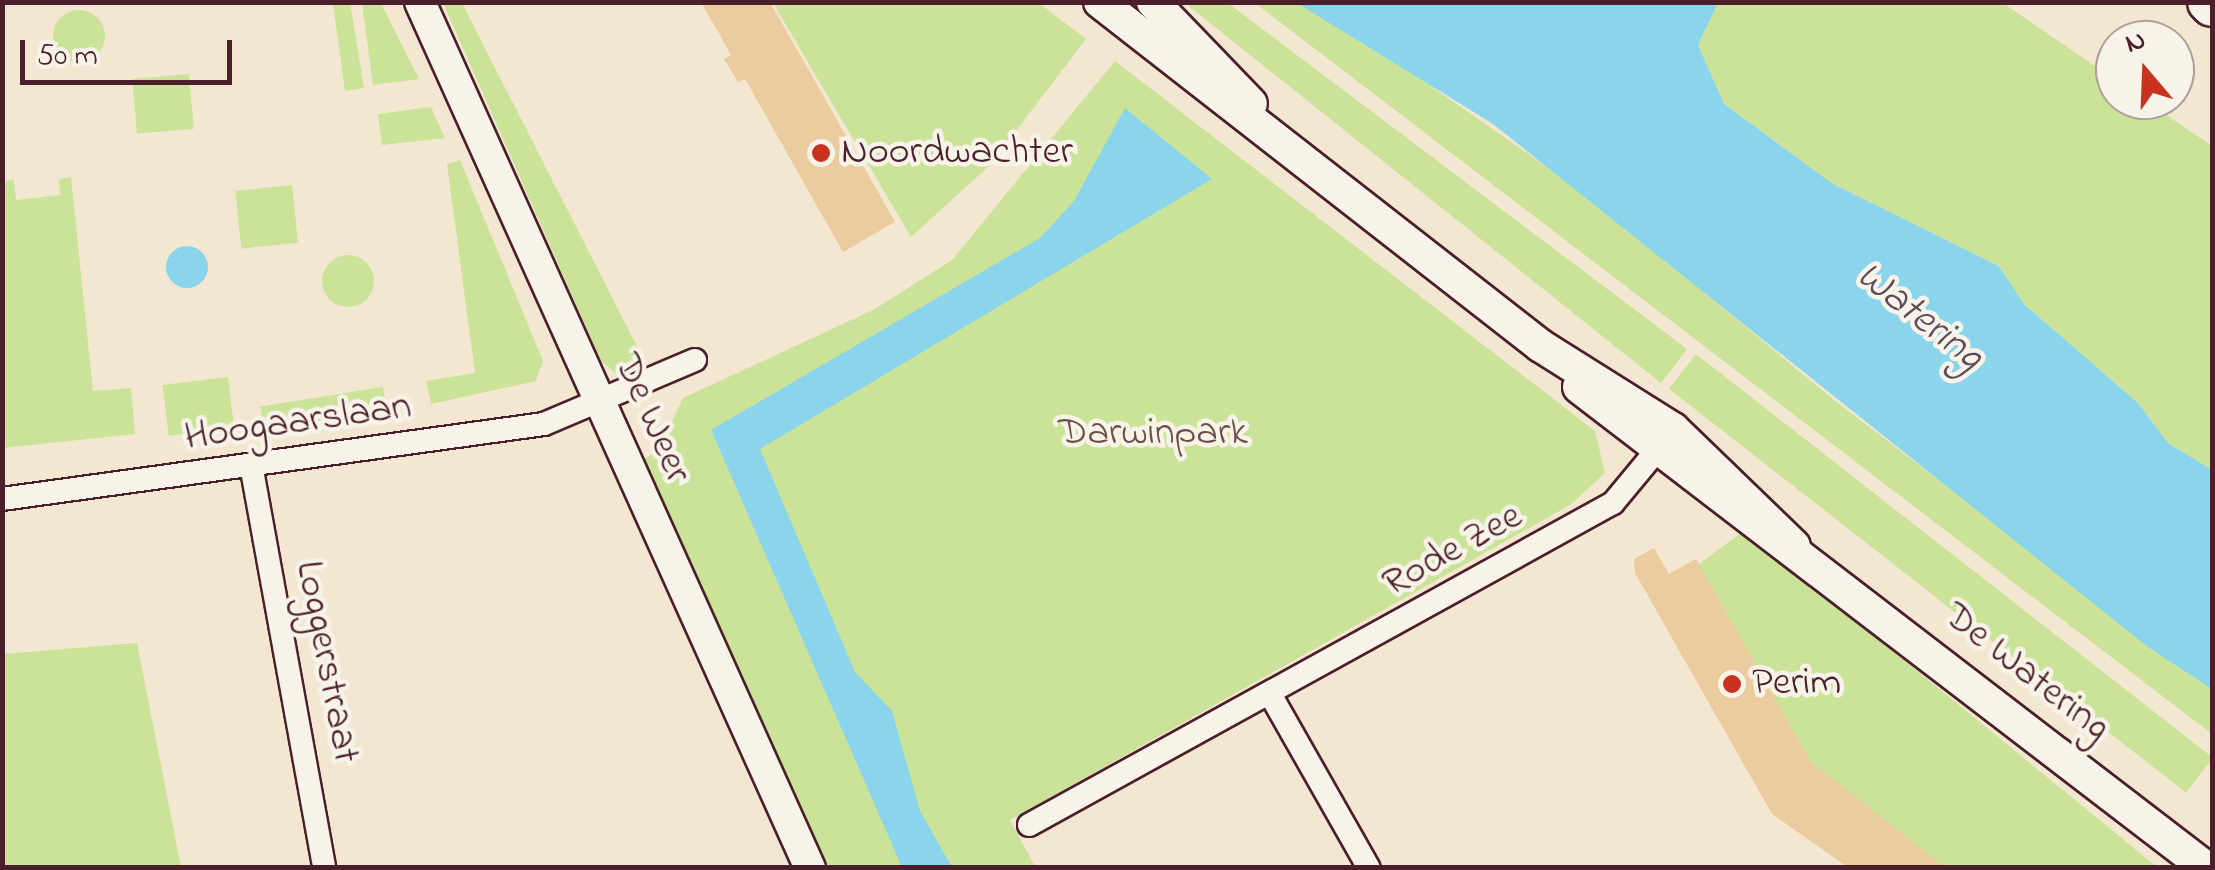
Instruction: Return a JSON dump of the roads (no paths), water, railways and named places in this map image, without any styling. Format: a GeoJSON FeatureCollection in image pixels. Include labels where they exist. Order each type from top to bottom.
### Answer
{"type":"FeatureCollection","features":[{"type":"Feature","properties":{"kind":"main road","name":"De Watering"},"geometry":{"type":"LineString","coordinates":[[1154,2],[1278,139]]}},
{"type":"Feature","properties":{"kind":"main road","name":"De Watering"},"geometry":{"type":"LineString","coordinates":[[1109,12],[1278,139],[2206,868]]}},
{"type":"Feature","properties":{"kind":"street","name":"De Weer"},"geometry":{"type":"LineString","coordinates":[[420,2],[810,868]]}},
{"type":"Feature","properties":{"kind":"street","name":"Hoogaarslaan"},"geometry":{"type":"LineString","coordinates":[[2,499],[252,470],[544,424],[696,360]]}},
{"type":"Feature","properties":{"kind":"street","name":"Rode Zee"},"geometry":{"type":"LineString","coordinates":[[1029,825],[1613,502],[1665,441]]}},
{"type":"Feature","properties":{"kind":"street","name":"Loggerstraat"},"geometry":{"type":"LineString","coordinates":[[252,470],[324,868]]}},
{"type":"Feature","properties":{"kind":"street"},"geometry":{"type":"LineString","coordinates":[[1270,694],[1369,868]]}},
{"type":"Feature","properties":{"kind":"water","name":"Watering"},"geometry":{"type":"Polygon","coordinates":[[[1297,3],[1718,3],[1698,45],[1724,104],[1833,184],[1999,266],[2024,304],[2138,403],[2168,443],[2212,470],[2212,689],[2148,647],[1493,124],[1297,3]]]}},
{"type":"Feature","properties":{"kind":"water"},"geometry":{"type":"Polygon","coordinates":[[[1125,108],[1212,179],[760,449],[855,672],[892,711],[920,811],[952,867],[902,867],[711,430],[1040,238],[1074,201],[1125,108]]]}},
{"type":"Feature","properties":{"kind":"water"},"geometry":{"type":"Polygon","coordinates":[[[187,246],[202,252],[208,267],[202,282],[187,288],[172,282],[166,267],[172,252],[187,246]]]}},
{"type":"Feature","properties":{"kind":"place","name":"Noordwachter"},"geometry":{"type":"Point","coordinates":[821,153]}},
{"type":"Feature","properties":{"kind":"place","name":"Perim"},"geometry":{"type":"Point","coordinates":[1732,684]}},
{"type":"Feature","properties":{"kind":"park label","name":"Darwinpark"},"geometry":{"type":"Point","coordinates":[1153,434]}}]}
